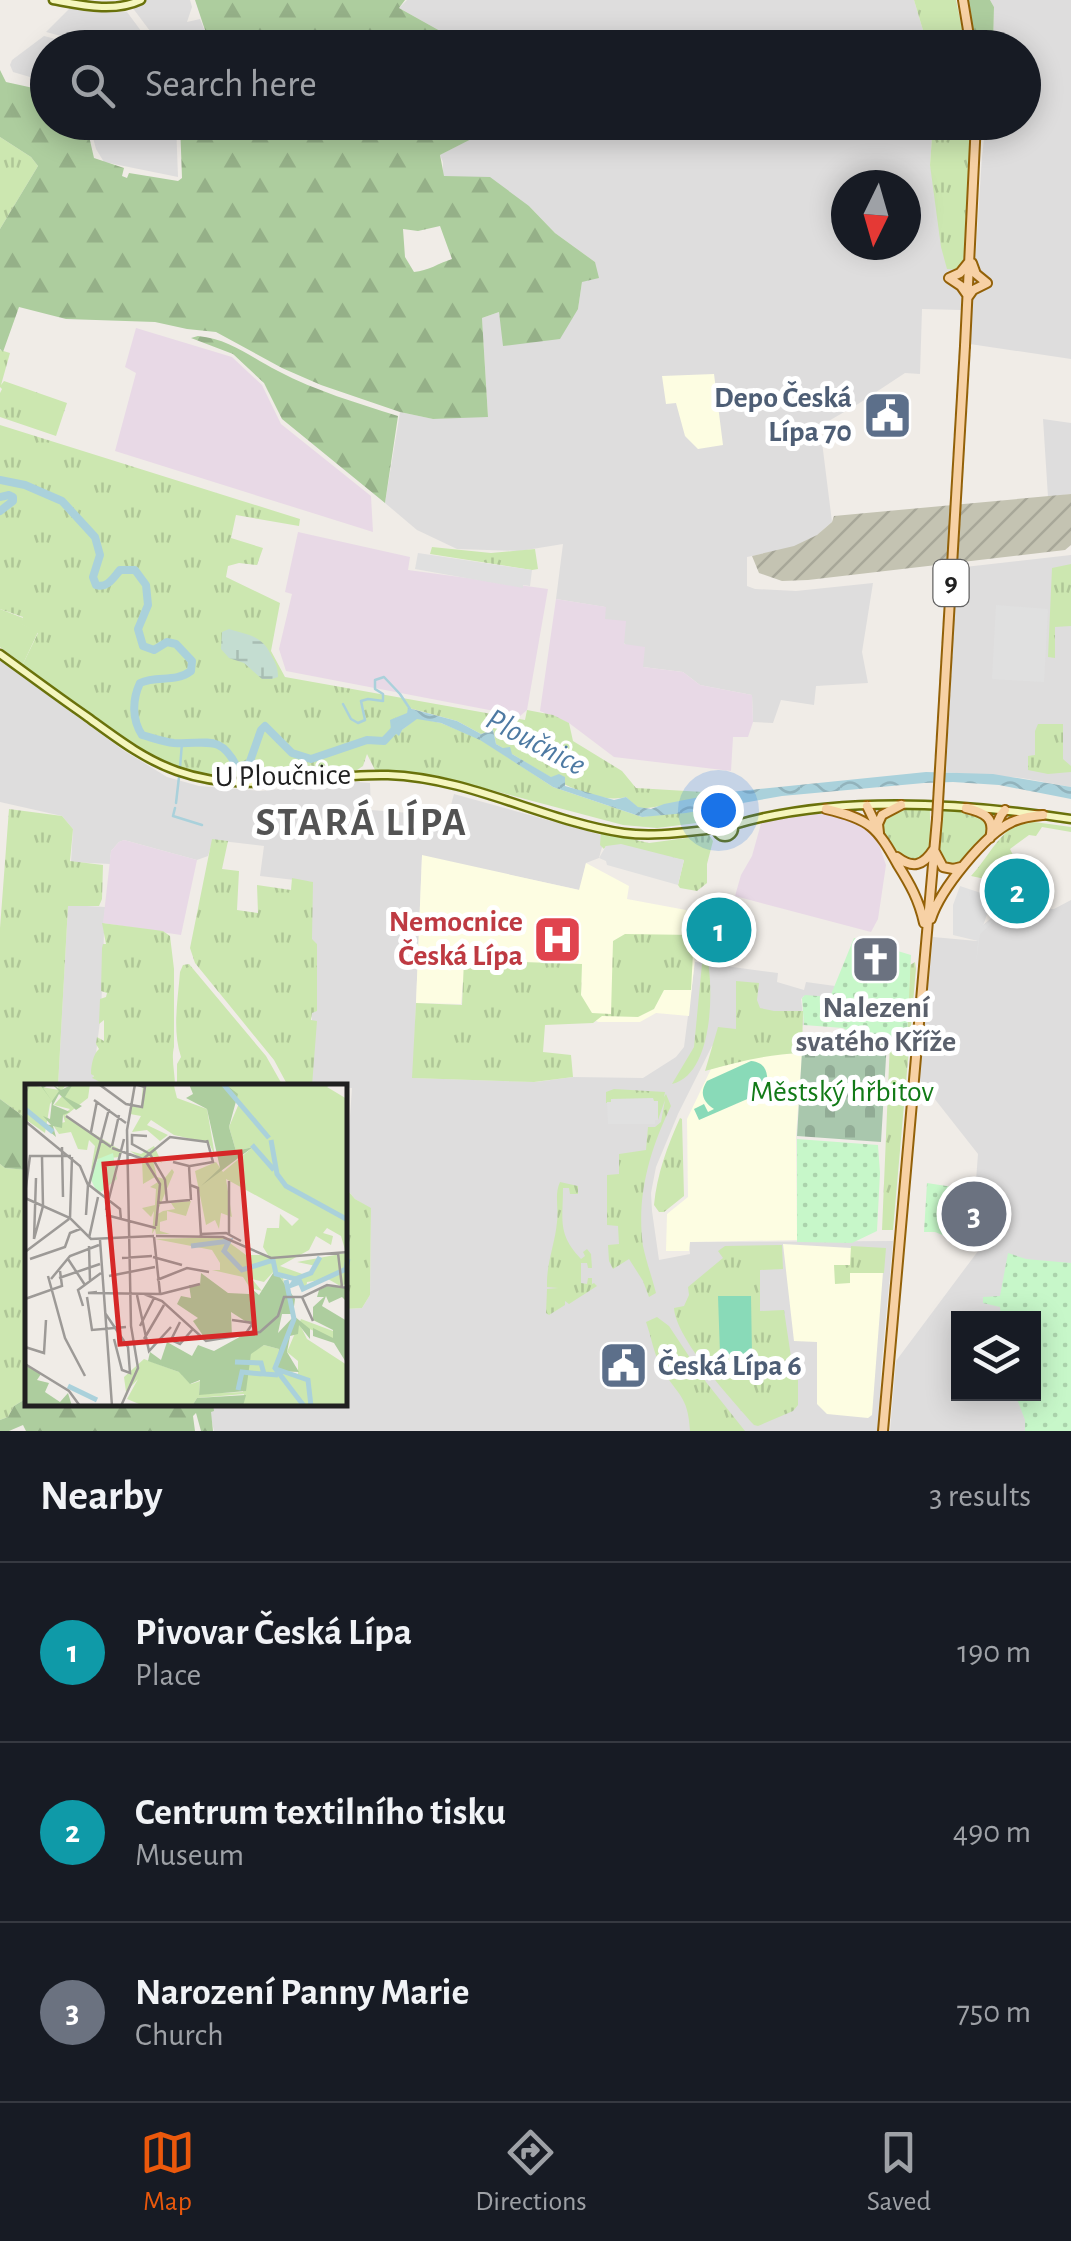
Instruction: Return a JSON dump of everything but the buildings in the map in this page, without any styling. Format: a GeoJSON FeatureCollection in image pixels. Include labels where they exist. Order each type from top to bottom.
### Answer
{"type":"FeatureCollection","features":[{"type":"Feature","properties":{"kind":"main road"},"geometry":{"type":"LineString","coordinates":[[53,0],[108,7],[128,6],[141,0]]}},
{"type":"Feature","properties":{"kind":"main road"},"geometry":{"type":"LineString","coordinates":[[963,0],[967,30]]}},
{"type":"Feature","properties":{"kind":"main road","name":"9"},"geometry":{"type":"LineString","coordinates":[[883,1431],[935,848],[975,140]]}},
{"type":"Feature","properties":{"kind":"main road"},"geometry":{"type":"LineString","coordinates":[[970,259],[976,274],[987,283],[968,297],[950,278],[960,273],[970,259]]}},
{"type":"Feature","properties":{"kind":"main road","name":"U Ploučnice"},"geometry":{"type":"LineString","coordinates":[[0,654],[132,749],[171,769],[198,777],[240,784],[365,775],[423,778],[627,833],[715,829]]}},
{"type":"Feature","properties":{"kind":"main road"},"geometry":{"type":"LineString","coordinates":[[877,830],[882,815],[901,805]]}},
{"type":"Feature","properties":{"kind":"main road","name":"U Ploučnice"},"geometry":{"type":"LineString","coordinates":[[734,825],[826,809],[901,805],[1005,810],[1071,819]]}},
{"type":"Feature","properties":{"kind":"main road"},"geometry":{"type":"LineString","coordinates":[[866,806],[866,818],[894,854],[914,891],[926,938]]}},
{"type":"Feature","properties":{"kind":"main road"},"geometry":{"type":"LineString","coordinates":[[966,808],[990,819],[990,838]]}},
{"type":"Feature","properties":{"kind":"main road"},"geometry":{"type":"LineString","coordinates":[[826,809],[851,815],[877,830]]}},
{"type":"Feature","properties":{"kind":"main road"},"geometry":{"type":"LineString","coordinates":[[990,838],[1005,810]]}},
{"type":"Feature","properties":{"kind":"main road"},"geometry":{"type":"LineString","coordinates":[[1002,828],[1005,810]]}},
{"type":"Feature","properties":{"kind":"main road"},"geometry":{"type":"LineString","coordinates":[[926,938],[938,902],[990,838],[1019,819],[1043,815]]}},
{"type":"Feature","properties":{"kind":"main road","name":"U Ploučnice"},"geometry":{"type":"LineString","coordinates":[[722,819],[734,825],[734,831],[727,837],[720,836],[715,829],[722,819]]}},
{"type":"Feature","properties":{"kind":"main road"},"geometry":{"type":"LineString","coordinates":[[894,854],[916,865],[926,861],[935,848]]}},
{"type":"Feature","properties":{"kind":"main road"},"geometry":{"type":"LineString","coordinates":[[935,848],[943,867],[965,865]]}},
{"type":"Feature","properties":{"kind":"shaded area"},"geometry":{"type":"Polygon","coordinates":[[[147,0],[190,0],[187,22],[200,19],[204,30],[149,30],[132,7],[147,0]]]}},
{"type":"Feature","properties":{"kind":"shaded area"},"geometry":{"type":"Polygon","coordinates":[[[407,0],[914,0],[923,30],[438,30],[399,8],[407,0]]]}},
{"type":"Feature","properties":{"kind":"shaded area"},"geometry":{"type":"Polygon","coordinates":[[[990,0],[1071,0],[1071,359],[970,344],[984,140],[1041,140],[1041,30],[993,30],[994,7],[990,0]]]}},
{"type":"Feature","properties":{"kind":"shaded area"},"geometry":{"type":"Polygon","coordinates":[[[72,6],[127,12],[140,30],[48,30],[72,6]]]}},
{"type":"Feature","properties":{"kind":"shaded area"},"geometry":{"type":"Polygon","coordinates":[[[30,46],[30,77],[13,72],[12,60],[30,46]]]}},
{"type":"Feature","properties":{"kind":"shaded area"},"geometry":{"type":"Polygon","coordinates":[[[94,140],[177,140],[178,177],[104,162],[94,140]]]}},
{"type":"Feature","properties":{"kind":"shaded area"},"geometry":{"type":"Polygon","coordinates":[[[469,140],[932,140],[930,165],[964,269],[961,310],[922,309],[920,374],[905,373],[820,426],[832,522],[794,547],[747,557],[747,586],[755,589],[796,591],[873,583],[862,652],[868,683],[816,686],[814,705],[781,700],[773,723],[753,722],[752,695],[700,685],[683,672],[643,667],[605,619],[605,607],[556,599],[563,544],[520,551],[457,549],[417,530],[385,503],[400,412],[433,419],[488,416],[482,318],[499,312],[578,309],[582,282],[595,262],[555,233],[529,206],[443,177],[440,155],[469,140]]]}},
{"type":"Feature","properties":{"kind":"shaded area"},"geometry":{"type":"Polygon","coordinates":[[[136,328],[232,357],[262,385],[281,424],[371,496],[373,532],[115,451],[136,373],[125,367],[136,328]]]}},
{"type":"Feature","properties":{"kind":"shaded area"},"geometry":{"type":"Polygon","coordinates":[[[714,374],[723,445],[698,449],[685,436],[676,403],[666,404],[662,376],[714,374]]]}},
{"type":"Feature","properties":{"kind":"shaded area"},"geometry":{"type":"Polygon","coordinates":[[[1043,419],[1071,423],[1071,494],[1048,497],[1043,419]]]}},
{"type":"Feature","properties":{"kind":"shaded area"},"geometry":{"type":"Polygon","coordinates":[[[1071,494],[1071,545],[1065,550],[782,581],[759,573],[752,556],[794,546],[817,535],[834,516],[1071,494]]]}},
{"type":"Feature","properties":{"kind":"shaded area"},"geometry":{"type":"Polygon","coordinates":[[[298,532],[410,557],[408,570],[548,589],[527,710],[520,716],[286,671],[279,649],[292,594],[285,592],[298,532]]]}},
{"type":"Feature","properties":{"kind":"shaded area"},"geometry":{"type":"Polygon","coordinates":[[[418,553],[532,570],[530,586],[523,588],[415,569],[418,553]]]}},
{"type":"Feature","properties":{"kind":"shaded area"},"geometry":{"type":"Polygon","coordinates":[[[1071,555],[1071,787],[1022,778],[944,772],[956,568],[1071,555]]]}},
{"type":"Feature","properties":{"kind":"shaded area"},"geometry":{"type":"Polygon","coordinates":[[[556,599],[606,607],[605,619],[626,621],[624,644],[645,647],[643,667],[683,672],[700,685],[752,695],[753,722],[748,737],[733,737],[731,771],[614,757],[569,723],[540,711],[556,599]]]}},
{"type":"Feature","properties":{"kind":"shaded area"},"geometry":{"type":"Polygon","coordinates":[[[996,605],[1048,609],[1044,682],[992,679],[996,605]]]}},
{"type":"Feature","properties":{"kind":"shaded area","name":"STARÁ LÍPA"},"geometry":{"type":"Polygon","coordinates":[[[0,660],[123,750],[167,777],[199,786],[261,791],[347,781],[370,783],[371,810],[448,816],[454,794],[605,836],[599,858],[586,863],[580,890],[422,856],[413,1078],[536,1082],[573,1077],[643,1078],[676,1057],[684,1047],[695,962],[778,973],[777,982],[804,990],[806,982],[835,986],[830,998],[801,999],[804,1025],[712,1046],[656,1167],[652,1211],[659,1260],[690,1254],[689,1242],[893,1241],[879,1431],[214,1431],[208,1406],[348,1406],[348,1309],[362,1308],[370,1295],[371,1209],[348,1191],[352,1088],[348,1084],[312,1084],[312,882],[260,876],[264,846],[213,840],[208,856],[197,860],[124,840],[111,851],[110,864],[71,862],[73,829],[62,816],[0,802],[0,660]]]}},
{"type":"Feature","properties":{"kind":"shaded area"},"geometry":{"type":"Polygon","coordinates":[[[835,814],[861,822],[877,839],[886,865],[878,919],[871,932],[735,896],[762,820],[835,814]]]}},
{"type":"Feature","properties":{"kind":"shaded area"},"geometry":{"type":"Polygon","coordinates":[[[124,840],[197,860],[181,935],[103,923],[111,851],[124,840]]]}},
{"type":"Feature","properties":{"kind":"shaded area"},"geometry":{"type":"Polygon","coordinates":[[[621,844],[684,860],[678,885],[607,865],[599,858],[606,846],[621,844]]]}},
{"type":"Feature","properties":{"kind":"shaded area","name":"Nemocnice Česká Lípa"},"geometry":{"type":"Polygon","coordinates":[[[422,855],[579,890],[586,863],[629,886],[627,899],[686,910],[699,917],[689,1016],[656,1013],[640,1022],[598,1022],[535,983],[463,980],[461,1004],[416,1003],[422,855]]]}},
{"type":"Feature","properties":{"kind":"shaded area"},"geometry":{"type":"Polygon","coordinates":[[[960,886],[993,897],[983,926],[997,918],[980,934],[976,963],[978,941],[953,935],[953,905],[960,886]]]}},
{"type":"Feature","properties":{"kind":"shaded area"},"geometry":{"type":"Polygon","coordinates":[[[1071,900],[1071,1431],[890,1431],[896,1361],[984,1243],[996,1213],[975,1194],[978,1154],[919,1079],[933,937],[977,941],[983,925],[995,915],[1016,909],[1054,909],[1071,900]]]}},
{"type":"Feature","properties":{"kind":"shaded area"},"geometry":{"type":"Polygon","coordinates":[[[68,905],[105,907],[101,1013],[93,1078],[104,1084],[58,1084],[68,905]]]}},
{"type":"Feature","properties":{"kind":"shaded area"},"geometry":{"type":"Polygon","coordinates":[[[802,1053],[796,1136],[797,1240],[690,1242],[689,1251],[666,1251],[667,1214],[688,1197],[687,1119],[711,1069],[753,1058],[802,1053]]]}},
{"type":"Feature","properties":{"kind":"shaded area"},"geometry":{"type":"Polygon","coordinates":[[[611,1099],[658,1101],[655,1124],[608,1124],[607,1102],[611,1099]]]}},
{"type":"Feature","properties":{"kind":"shaded area"},"geometry":{"type":"Polygon","coordinates":[[[783,1244],[851,1248],[883,1272],[872,1415],[868,1418],[827,1414],[817,1404],[817,1342],[794,1341],[783,1244]]]}},
{"type":"Feature","properties":{"kind":"green space"},"geometry":{"type":"Polygon","coordinates":[[[195,0],[405,0],[399,8],[438,30],[205,30],[195,0]]]}},
{"type":"Feature","properties":{"kind":"green space"},"geometry":{"type":"Polygon","coordinates":[[[914,0],[956,0],[962,30],[923,30],[914,0]]]}},
{"type":"Feature","properties":{"kind":"green space"},"geometry":{"type":"Polygon","coordinates":[[[968,0],[990,0],[994,7],[993,30],[972,30],[968,0]]]}},
{"type":"Feature","properties":{"kind":"green space"},"geometry":{"type":"Polygon","coordinates":[[[0,70],[6,82],[30,87],[30,140],[90,140],[94,158],[124,168],[122,176],[127,178],[129,173],[178,181],[182,178],[181,140],[469,140],[440,155],[444,176],[490,177],[595,262],[599,278],[582,282],[578,309],[560,339],[503,346],[499,312],[482,318],[488,417],[433,419],[400,412],[321,385],[216,332],[155,322],[66,319],[19,307],[3,352],[0,229],[38,166],[0,137],[0,70]],[[440,226],[418,231],[403,229],[405,257],[414,272],[452,259],[440,226]]]}},
{"type":"Feature","properties":{"kind":"green space"},"geometry":{"type":"Polygon","coordinates":[[[0,137],[38,166],[0,229],[0,137]]]}},
{"type":"Feature","properties":{"kind":"green space"},"geometry":{"type":"Polygon","coordinates":[[[932,140],[970,140],[963,270],[947,269],[930,165],[932,140]]]}},
{"type":"Feature","properties":{"kind":"green space"},"geometry":{"type":"Polygon","coordinates":[[[198,336],[230,345],[322,391],[398,416],[385,503],[282,419],[264,383],[233,354],[191,338],[198,336]]]}},
{"type":"Feature","properties":{"kind":"green space"},"geometry":{"type":"Polygon","coordinates":[[[0,350],[10,353],[1,385],[4,381],[67,403],[56,436],[0,417],[0,350]]]}},
{"type":"Feature","properties":{"kind":"green space"},"geometry":{"type":"Polygon","coordinates":[[[0,425],[300,519],[299,526],[236,515],[231,538],[263,548],[257,565],[228,566],[226,577],[280,603],[271,651],[285,677],[525,720],[527,710],[553,715],[569,723],[573,741],[622,771],[636,788],[720,793],[639,808],[626,797],[594,796],[559,781],[496,744],[493,730],[481,734],[457,721],[409,708],[402,730],[417,718],[441,723],[480,739],[553,787],[642,817],[727,805],[727,809],[709,816],[705,822],[657,828],[623,825],[439,776],[375,770],[367,754],[357,770],[240,779],[180,767],[152,754],[98,722],[22,666],[38,633],[21,624],[23,617],[0,609],[0,425]]]}},
{"type":"Feature","properties":{"kind":"green space"},"geometry":{"type":"Polygon","coordinates":[[[432,547],[491,553],[535,549],[538,569],[430,554],[432,547]]]}},
{"type":"Feature","properties":{"kind":"green space"},"geometry":{"type":"Polygon","coordinates":[[[1071,564],[1071,626],[1055,627],[1055,658],[1048,657],[1052,568],[1071,564]]]}},
{"type":"Feature","properties":{"kind":"green space"},"geometry":{"type":"Polygon","coordinates":[[[0,609],[23,618],[22,624],[38,632],[23,664],[0,647],[0,609]]]}},
{"type":"Feature","properties":{"kind":"green space"},"geometry":{"type":"Polygon","coordinates":[[[229,629],[262,642],[275,662],[278,677],[262,679],[244,663],[229,658],[221,649],[222,632],[229,629]]]}},
{"type":"Feature","properties":{"kind":"green space"},"geometry":{"type":"Polygon","coordinates":[[[1038,724],[1063,724],[1063,759],[1071,766],[1071,772],[1048,774],[1028,770],[1028,756],[1035,755],[1038,724]]]}},
{"type":"Feature","properties":{"kind":"green space"},"geometry":{"type":"Polygon","coordinates":[[[9,809],[62,816],[73,829],[70,861],[103,865],[102,899],[99,906],[68,906],[58,1084],[25,1084],[25,1118],[0,1099],[0,928],[9,809]]]}},
{"type":"Feature","properties":{"kind":"green space"},"geometry":{"type":"Polygon","coordinates":[[[899,809],[930,810],[929,847],[913,862],[891,845],[882,826],[882,819],[899,809]]]}},
{"type":"Feature","properties":{"kind":"green space"},"geometry":{"type":"Polygon","coordinates":[[[943,811],[978,813],[990,823],[973,852],[960,862],[945,865],[939,849],[939,820],[943,811]]]}},
{"type":"Feature","properties":{"kind":"green space"},"geometry":{"type":"Polygon","coordinates":[[[1027,821],[1071,827],[1071,832],[1042,827],[1036,836],[1029,835],[1010,849],[1017,863],[1012,873],[990,880],[971,876],[1010,829],[1027,821]]]}},
{"type":"Feature","properties":{"kind":"green space"},"geometry":{"type":"Polygon","coordinates":[[[601,832],[649,843],[709,835],[713,841],[707,883],[697,891],[680,888],[684,860],[606,846],[604,849],[600,845],[601,832]]]}},
{"type":"Feature","properties":{"kind":"green space"},"geometry":{"type":"Polygon","coordinates":[[[212,839],[228,841],[222,869],[239,871],[237,910],[258,913],[257,885],[291,890],[292,878],[313,882],[317,1011],[312,1013],[311,1020],[317,1021],[312,1084],[287,1084],[274,1060],[195,963],[190,948],[212,839]]]}},
{"type":"Feature","properties":{"kind":"green space"},"geometry":{"type":"Polygon","coordinates":[[[102,923],[163,931],[170,936],[175,1084],[104,1084],[92,1078],[93,1060],[99,1049],[97,1037],[104,1041],[104,1020],[99,1024],[100,999],[107,993],[101,991],[102,948],[106,944],[102,923]]]}},
{"type":"Feature","properties":{"kind":"green space"},"geometry":{"type":"Polygon","coordinates":[[[625,934],[694,935],[691,990],[664,990],[654,1009],[638,1017],[602,1016],[593,1023],[545,1025],[543,1052],[571,1055],[573,1077],[534,1082],[412,1078],[416,1003],[462,1005],[464,960],[582,964],[581,995],[592,1013],[611,1014],[613,941],[625,934]]]}},
{"type":"Feature","properties":{"kind":"green space"},"geometry":{"type":"Polygon","coordinates":[[[854,938],[911,955],[907,1039],[855,1035],[843,1028],[804,1025],[802,998],[830,997],[854,938]]]}},
{"type":"Feature","properties":{"kind":"green space"},"geometry":{"type":"Polygon","coordinates":[[[704,943],[710,978],[709,1022],[697,1062],[686,1076],[672,1084],[694,1047],[704,943]]]}},
{"type":"Feature","properties":{"kind":"green space"},"geometry":{"type":"Polygon","coordinates":[[[915,962],[893,1230],[882,1230],[890,1042],[907,1038],[910,965],[915,962]]]}},
{"type":"Feature","properties":{"kind":"green space"},"geometry":{"type":"Polygon","coordinates":[[[189,964],[266,1056],[282,1084],[177,1084],[181,1057],[176,1025],[183,965],[189,964]]]}},
{"type":"Feature","properties":{"kind":"green space"},"geometry":{"type":"Polygon","coordinates":[[[736,981],[759,983],[760,1008],[803,1011],[802,1053],[705,1071],[718,1027],[736,1029],[736,981]]]}},
{"type":"Feature","properties":{"kind":"green space","name":"Městský hřbitov"},"geometry":{"type":"Polygon","coordinates":[[[803,1035],[839,1036],[839,1042],[851,1042],[852,1037],[862,1043],[887,1041],[881,1142],[797,1136],[803,1035]]]}},
{"type":"Feature","properties":{"kind":"green space"},"geometry":{"type":"Polygon","coordinates":[[[751,1061],[764,1067],[768,1090],[699,1120],[694,1109],[704,1104],[708,1112],[714,1109],[703,1097],[707,1081],[751,1061]]]}},
{"type":"Feature","properties":{"kind":"green space"},"geometry":{"type":"Polygon","coordinates":[[[606,1092],[665,1092],[671,1106],[651,1156],[643,1191],[643,1246],[656,1293],[649,1297],[629,1259],[613,1269],[609,1261],[608,1245],[619,1244],[618,1226],[607,1225],[607,1175],[619,1174],[619,1154],[646,1150],[648,1127],[661,1122],[665,1100],[658,1120],[658,1101],[606,1103],[606,1092]]]}},
{"type":"Feature","properties":{"kind":"green space"},"geometry":{"type":"Polygon","coordinates":[[[0,1099],[25,1118],[25,1170],[0,1164],[0,1099]]]}},
{"type":"Feature","properties":{"kind":"green space"},"geometry":{"type":"Polygon","coordinates":[[[680,1118],[684,1196],[659,1212],[654,1205],[658,1182],[680,1118]]]}},
{"type":"Feature","properties":{"kind":"green space"},"geometry":{"type":"Polygon","coordinates":[[[797,1139],[878,1145],[877,1231],[852,1243],[797,1242],[797,1139]]]}},
{"type":"Feature","properties":{"kind":"green space"},"geometry":{"type":"Polygon","coordinates":[[[0,1164],[25,1170],[25,1399],[0,1420],[0,1164]]]}},
{"type":"Feature","properties":{"kind":"green space"},"geometry":{"type":"Polygon","coordinates":[[[560,1182],[578,1186],[578,1194],[563,1188],[563,1226],[568,1242],[581,1259],[587,1249],[591,1254],[592,1268],[581,1263],[581,1283],[587,1284],[588,1278],[592,1278],[592,1284],[597,1286],[569,1304],[565,1301],[565,1305],[549,1315],[547,1289],[558,1288],[547,1287],[547,1279],[560,1182]]]}},
{"type":"Feature","properties":{"kind":"green space"},"geometry":{"type":"Polygon","coordinates":[[[927,1183],[972,1190],[993,1206],[991,1224],[972,1247],[935,1232],[924,1232],[927,1183]]]}},
{"type":"Feature","properties":{"kind":"green space"},"geometry":{"type":"Polygon","coordinates":[[[348,1192],[371,1208],[370,1295],[362,1308],[348,1309],[348,1192]]]}},
{"type":"Feature","properties":{"kind":"green space"},"geometry":{"type":"Polygon","coordinates":[[[782,1245],[783,1269],[760,1270],[760,1311],[784,1310],[794,1377],[798,1378],[798,1405],[758,1426],[706,1369],[684,1336],[674,1308],[684,1306],[688,1287],[723,1258],[718,1251],[725,1246],[782,1245]]]}},
{"type":"Feature","properties":{"kind":"green space"},"geometry":{"type":"Polygon","coordinates":[[[851,1246],[886,1248],[884,1273],[850,1273],[850,1283],[835,1284],[834,1265],[850,1265],[851,1246]]]}},
{"type":"Feature","properties":{"kind":"green space"},"geometry":{"type":"Polygon","coordinates":[[[1008,1253],[1026,1259],[1071,1263],[1071,1431],[1025,1431],[1018,1401],[1041,1401],[1041,1311],[1000,1311],[1000,1307],[983,1303],[983,1297],[1000,1296],[1008,1253]]]}},
{"type":"Feature","properties":{"kind":"green space"},"geometry":{"type":"Polygon","coordinates":[[[718,1296],[751,1296],[752,1355],[720,1354],[718,1296]]]}},
{"type":"Feature","properties":{"kind":"green space"},"geometry":{"type":"Polygon","coordinates":[[[657,1317],[669,1326],[745,1431],[690,1431],[684,1402],[659,1362],[646,1322],[657,1317]]]}},
{"type":"Feature","properties":{"kind":"green space"},"geometry":{"type":"Polygon","coordinates":[[[25,1399],[25,1406],[213,1406],[213,1431],[201,1431],[196,1413],[195,1431],[26,1431],[23,1425],[0,1431],[0,1420],[8,1417],[14,1406],[25,1399]]]}},
{"type":"Feature","properties":{"kind":"water"},"geometry":{"type":"Polygon","coordinates":[[[408,708],[457,721],[481,734],[493,730],[496,744],[510,747],[512,754],[551,777],[565,777],[565,786],[614,800],[626,797],[638,807],[651,809],[720,793],[926,772],[993,774],[1071,787],[1071,799],[999,785],[924,783],[782,796],[642,817],[553,787],[480,740],[441,723],[417,719],[399,736],[391,730],[390,720],[407,713],[408,708]]]}},
{"type":"Feature","properties":{"kind":"waterway","name":"Ploučnice"},"geometry":{"type":"LineString","coordinates":[[0,480],[25,485],[62,501],[95,537],[100,555],[93,577],[96,585],[107,584],[120,570],[135,570],[146,585],[148,605],[138,629],[143,646],[154,650],[167,642],[176,644],[192,661],[191,671],[185,675],[140,683],[134,710],[142,735],[174,743],[218,745],[237,767],[249,764],[265,726],[292,753],[311,759],[367,740],[384,741],[399,725]]}},
{"type":"Feature","properties":{"kind":"waterway","name":"Ploučnice"},"geometry":{"type":"LineString","coordinates":[[0,497],[13,497],[0,511]]}},
{"type":"Feature","properties":{"kind":"waterway"},"geometry":{"type":"LineString","coordinates":[[343,704],[351,719],[358,723],[365,720],[361,701],[383,701],[383,694],[375,689],[375,680],[384,677],[410,709]]}},
{"type":"Feature","properties":{"kind":"waterway"},"geometry":{"type":"LineString","coordinates":[[180,768],[182,743]]}},
{"type":"Feature","properties":{"kind":"waterway"},"geometry":{"type":"LineString","coordinates":[[176,803],[179,777]]}},
{"type":"Feature","properties":{"kind":"waterway"},"geometry":{"type":"LineString","coordinates":[[175,808],[173,816],[202,825]]}},
{"type":"Feature","properties":{"kind":"place","name":"Depo Česká Lípa 70"},"geometry":{"type":"Point","coordinates":[887,415]}},
{"type":"Feature","properties":{"kind":"place","name":"Centrum textilního tisku"},"geometry":{"type":"Point","coordinates":[1017,891]}},
{"type":"Feature","properties":{"kind":"place","name":"Pivovar Česká Lípa"},"geometry":{"type":"Point","coordinates":[719,930]}},
{"type":"Feature","properties":{"kind":"place","name":"Nemocnice Česká Lípa"},"geometry":{"type":"Point","coordinates":[558,939]}},
{"type":"Feature","properties":{"kind":"place","name":"Nalezení svatého Kříže"},"geometry":{"type":"Point","coordinates":[876,959]}},
{"type":"Feature","properties":{"kind":"place","name":"Narození Panny Marie"},"geometry":{"type":"Point","coordinates":[974,1214]}},
{"type":"Feature","properties":{"kind":"place","name":"Česká Lípa 6"},"geometry":{"type":"Point","coordinates":[623,1366]}},
{"type":"Feature","properties":{"kind":"district","name":"STARÁ LÍPA"},"geometry":{"type":"Point","coordinates":[362,823]}}]}
